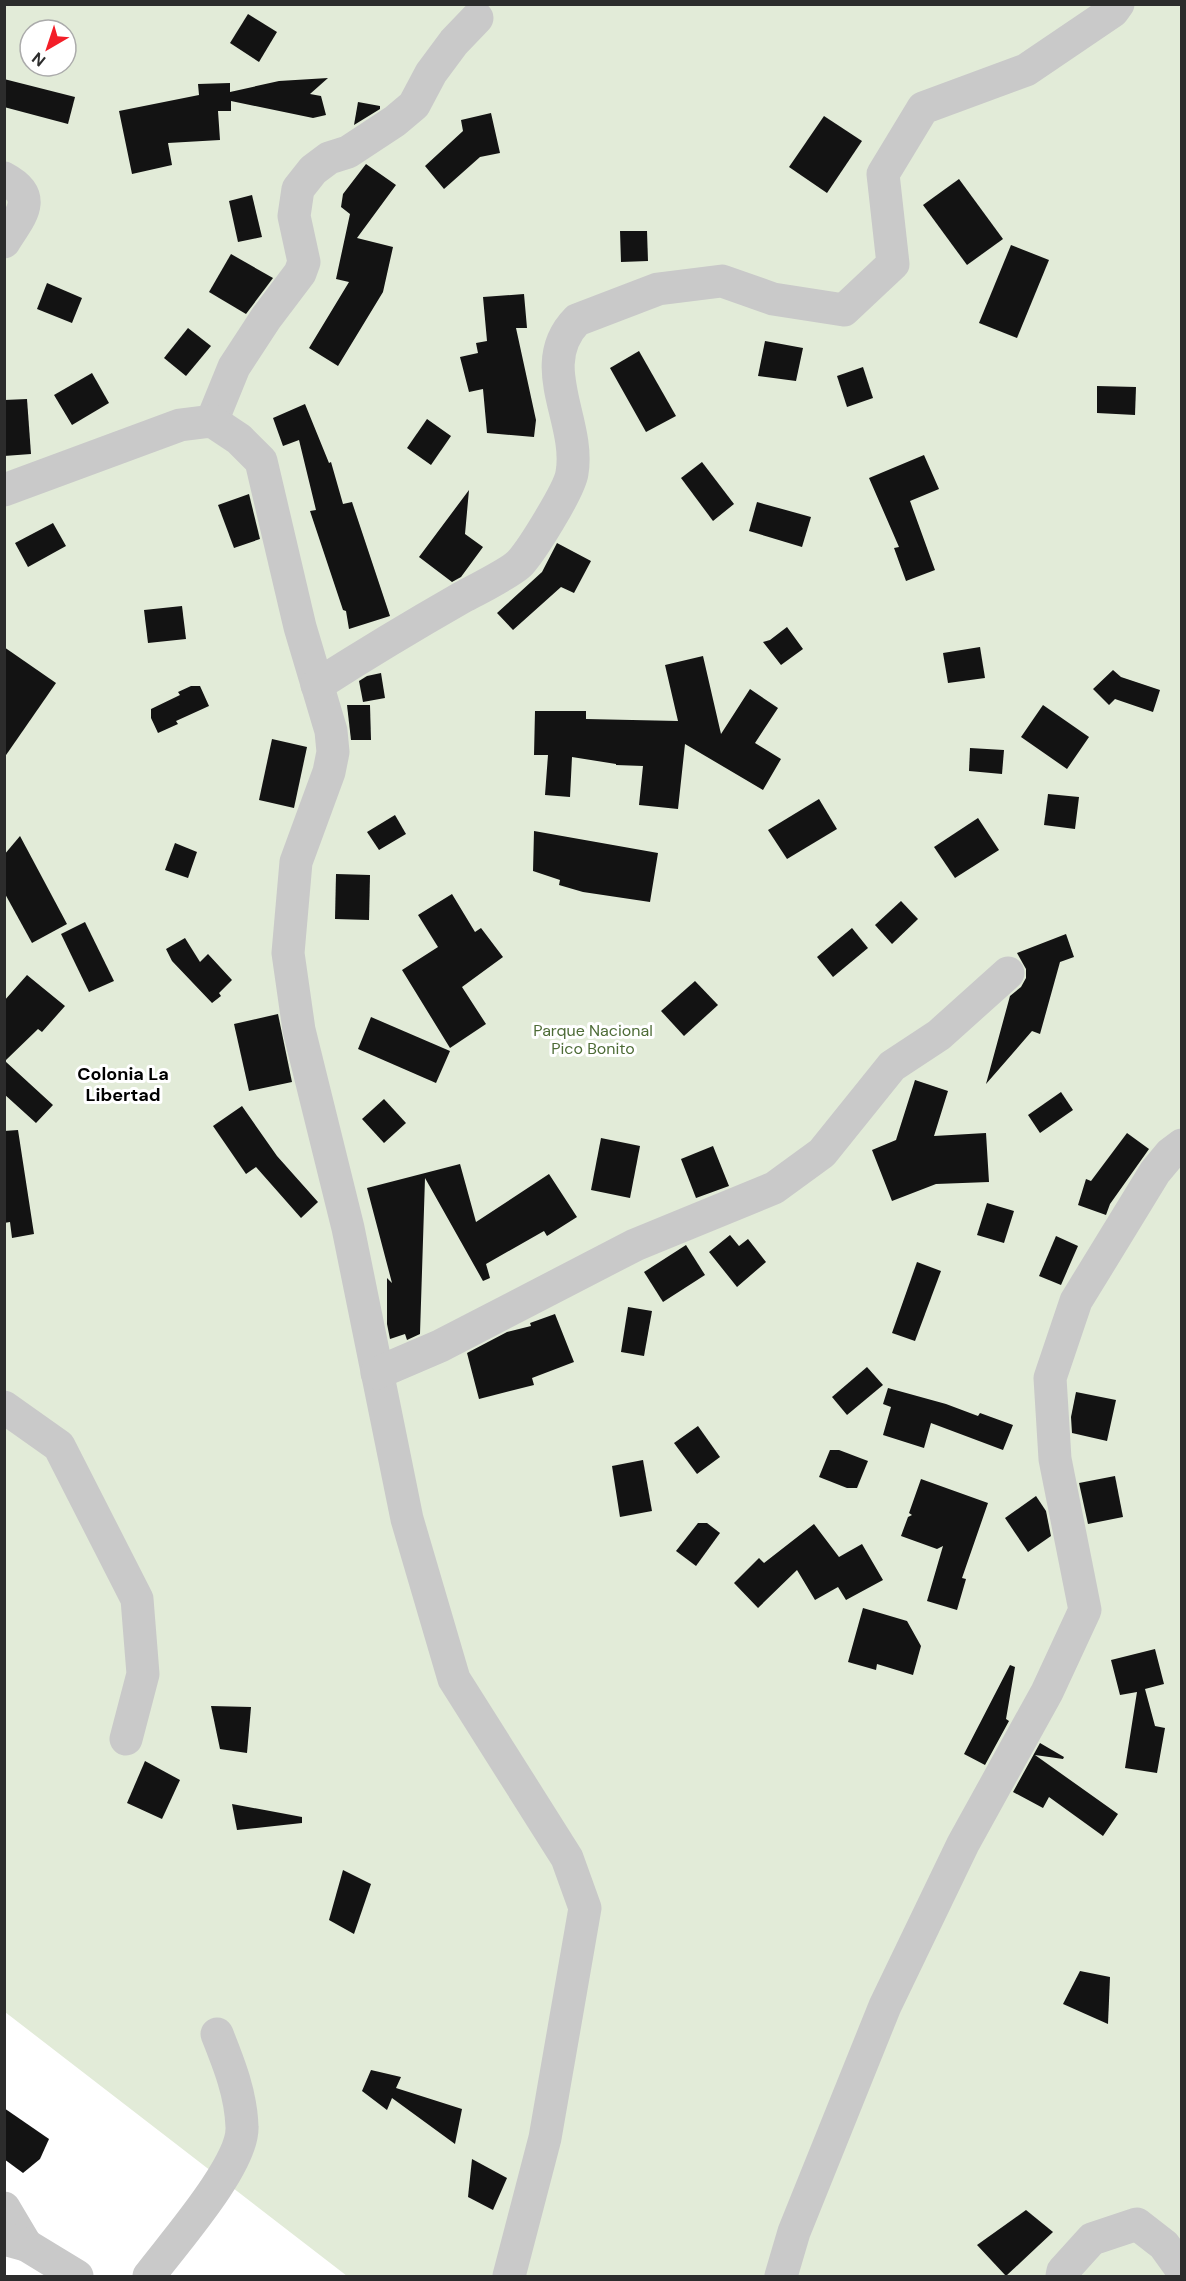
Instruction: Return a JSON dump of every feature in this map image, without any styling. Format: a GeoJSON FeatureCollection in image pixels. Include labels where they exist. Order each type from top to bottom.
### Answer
{"type":"FeatureCollection","features":[{"type":"Feature","properties":{"kind":"street"},"geometry":{"type":"LineString","coordinates":[[316,685],[519,565],[565,492],[572,474],[574,452],[558,370],[560,344],[566,331],[577,320],[658,289],[722,281],[773,299],[844,310],[893,264],[883,174],[923,108],[1026,70],[1113,11],[1118,4]]}},
{"type":"Feature","properties":{"kind":"street"},"geometry":{"type":"LineString","coordinates":[[212,420],[234,368],[266,318],[300,273],[304,262],[294,216],[298,189],[312,170],[329,158],[348,152],[395,121],[414,105],[431,73],[454,42],[477,18]]}},
{"type":"Feature","properties":{"kind":"street"},"geometry":{"type":"LineString","coordinates":[[4,178],[20,188],[26,201],[4,242]]}},
{"type":"Feature","properties":{"kind":"street"},"geometry":{"type":"LineString","coordinates":[[4,490],[180,425],[212,420],[240,439],[261,461],[300,627],[331,731],[333,752],[329,772],[296,861],[288,953],[299,1030],[348,1228],[407,1519],[454,1679],[567,1858],[585,1908],[545,2138],[509,2277]]}},
{"type":"Feature","properties":{"kind":"street"},"geometry":{"type":"LineString","coordinates":[[377,1374],[440,1346],[635,1245],[774,1188],[822,1153],[892,1066],[939,1035],[1008,973]]}},
{"type":"Feature","properties":{"kind":"street"},"geometry":{"type":"LineString","coordinates":[[781,2277],[794,2232],[885,2006],[963,1844],[1047,1692],[1085,1610],[1054,1459],[1050,1378],[1076,1301],[1155,1172],[1170,1154],[1182,1145]]}},
{"type":"Feature","properties":{"kind":"street"},"geometry":{"type":"LineString","coordinates":[[4,1407],[59,1446],[137,1599],[143,1674],[126,1739]]}},
{"type":"Feature","properties":{"kind":"street"},"geometry":{"type":"LineString","coordinates":[[149,2277],[235,2159],[243,2128],[235,2081],[217,2034]]}},
{"type":"Feature","properties":{"kind":"street"},"geometry":{"type":"LineString","coordinates":[[4,2208],[15,2242],[77,2277]]}},
{"type":"Feature","properties":{"kind":"street"},"geometry":{"type":"LineString","coordinates":[[1062,2277],[1063,2271],[1092,2239],[1137,2224],[1164,2245],[1182,2270]]}},
{"type":"Feature","properties":{"kind":"green space","name":"Parque Nacional Pico Bonito"},"geometry":{"type":"Polygon","coordinates":[[[4,5],[1181,5],[1181,2276],[347,2276],[5,2012],[4,5]]]}},
{"type":"Feature","properties":{"kind":"building"},"geometry":{"type":"Polygon","coordinates":[[[248,14],[277,32],[259,62],[230,43],[248,14]]]}},
{"type":"Feature","properties":{"kind":"building"},"geometry":{"type":"Polygon","coordinates":[[[328,78],[310,94],[321,96],[326,115],[313,118],[231,101],[231,111],[218,111],[220,140],[168,143],[172,165],[132,174],[119,111],[199,95],[198,84],[230,83],[230,92],[279,81],[328,78]]]}},
{"type":"Feature","properties":{"kind":"building"},"geometry":{"type":"Polygon","coordinates":[[[4,79],[75,97],[68,124],[4,107],[4,79]]]}},
{"type":"Feature","properties":{"kind":"building"},"geometry":{"type":"Polygon","coordinates":[[[358,102],[380,106],[380,109],[354,125],[358,102]]]}},
{"type":"Feature","properties":{"kind":"building"},"geometry":{"type":"Polygon","coordinates":[[[491,113],[500,153],[480,157],[444,189],[425,166],[463,131],[461,120],[491,113]]]}},
{"type":"Feature","properties":{"kind":"building"},"geometry":{"type":"Polygon","coordinates":[[[824,116],[862,141],[827,193],[789,167],[824,116]]]}},
{"type":"Feature","properties":{"kind":"building"},"geometry":{"type":"Polygon","coordinates":[[[366,164],[396,185],[357,238],[393,247],[383,292],[338,366],[309,348],[349,282],[336,279],[350,214],[341,207],[343,194],[366,164]]]}},
{"type":"Feature","properties":{"kind":"building"},"geometry":{"type":"Polygon","coordinates":[[[959,179],[1003,239],[967,265],[923,205],[959,179]]]}},
{"type":"Feature","properties":{"kind":"building"},"geometry":{"type":"Polygon","coordinates":[[[252,195],[262,237],[238,242],[229,201],[252,195]]]}},
{"type":"Feature","properties":{"kind":"building"},"geometry":{"type":"Polygon","coordinates":[[[620,231],[647,231],[648,261],[621,262],[620,231]]]}},
{"type":"Feature","properties":{"kind":"building"},"geometry":{"type":"Polygon","coordinates":[[[1011,245],[1049,260],[1017,338],[979,323],[1011,245]]]}},
{"type":"Feature","properties":{"kind":"building"},"geometry":{"type":"Polygon","coordinates":[[[231,254],[273,278],[246,314],[209,292],[231,254]]]}},
{"type":"Feature","properties":{"kind":"building"},"geometry":{"type":"Polygon","coordinates":[[[47,283],[82,298],[72,323],[37,309],[47,283]]]}},
{"type":"Feature","properties":{"kind":"building"},"geometry":{"type":"Polygon","coordinates":[[[524,294],[527,328],[516,328],[536,420],[534,437],[487,433],[483,389],[469,392],[460,357],[478,353],[476,343],[487,341],[483,297],[524,294]]]}},
{"type":"Feature","properties":{"kind":"building"},"geometry":{"type":"Polygon","coordinates":[[[188,328],[211,346],[186,376],[164,358],[188,328]]]}},
{"type":"Feature","properties":{"kind":"building"},"geometry":{"type":"Polygon","coordinates":[[[765,341],[803,348],[796,381],[758,376],[765,341]]]}},
{"type":"Feature","properties":{"kind":"building"},"geometry":{"type":"Polygon","coordinates":[[[639,351],[676,416],[646,432],[610,368],[639,351]]]}},
{"type":"Feature","properties":{"kind":"building"},"geometry":{"type":"Polygon","coordinates":[[[863,367],[873,398],[847,407],[837,376],[863,367]]]}},
{"type":"Feature","properties":{"kind":"building"},"geometry":{"type":"Polygon","coordinates":[[[92,373],[109,403],[72,425],[54,395],[92,373]]]}},
{"type":"Feature","properties":{"kind":"building"},"geometry":{"type":"Polygon","coordinates":[[[1097,386],[1136,387],[1135,415],[1097,413],[1097,386]]]}},
{"type":"Feature","properties":{"kind":"building"},"geometry":{"type":"Polygon","coordinates":[[[27,399],[31,454],[4,456],[4,400],[27,399]]]}},
{"type":"Feature","properties":{"kind":"building"},"geometry":{"type":"Polygon","coordinates":[[[305,404],[329,463],[331,462],[343,504],[352,502],[390,616],[349,629],[346,611],[343,610],[310,511],[316,510],[299,440],[283,446],[273,418],[305,404]]]}},
{"type":"Feature","properties":{"kind":"building"},"geometry":{"type":"Polygon","coordinates":[[[427,419],[451,436],[431,465],[407,448],[427,419]]]}},
{"type":"Feature","properties":{"kind":"building"},"geometry":{"type":"Polygon","coordinates":[[[924,455],[939,489],[910,501],[935,570],[906,581],[894,548],[899,547],[869,478],[924,455]]]}},
{"type":"Feature","properties":{"kind":"building"},"geometry":{"type":"Polygon","coordinates":[[[702,462],[734,504],[713,521],[681,478],[702,462]]]}},
{"type":"Feature","properties":{"kind":"building"},"geometry":{"type":"Polygon","coordinates":[[[469,490],[465,534],[483,547],[461,577],[452,582],[419,557],[469,490]]]}},
{"type":"Feature","properties":{"kind":"building"},"geometry":{"type":"Polygon","coordinates":[[[249,494],[260,539],[234,548],[218,505],[249,494]]]}},
{"type":"Feature","properties":{"kind":"building"},"geometry":{"type":"Polygon","coordinates":[[[757,502],[811,517],[802,547],[749,531],[757,502]]]}},
{"type":"Feature","properties":{"kind":"building"},"geometry":{"type":"Polygon","coordinates":[[[53,523],[66,546],[28,567],[15,543],[53,523]]]}},
{"type":"Feature","properties":{"kind":"building"},"geometry":{"type":"Polygon","coordinates":[[[557,543],[591,561],[574,593],[561,587],[513,630],[497,613],[542,572],[557,543]]]}},
{"type":"Feature","properties":{"kind":"building"},"geometry":{"type":"Polygon","coordinates":[[[182,606],[186,639],[148,643],[144,610],[182,606]]]}},
{"type":"Feature","properties":{"kind":"building"},"geometry":{"type":"Polygon","coordinates":[[[787,627],[803,649],[781,665],[763,642],[770,640],[787,627]]]}},
{"type":"Feature","properties":{"kind":"building"},"geometry":{"type":"Polygon","coordinates":[[[4,647],[56,683],[4,758],[4,647]]]}},
{"type":"Feature","properties":{"kind":"building"},"geometry":{"type":"Polygon","coordinates":[[[980,647],[985,678],[948,683],[943,653],[980,647]]]}},
{"type":"Feature","properties":{"kind":"building"},"geometry":{"type":"Polygon","coordinates":[[[703,656],[721,734],[750,689],[778,708],[755,743],[781,759],[763,790],[685,744],[678,809],[639,805],[643,766],[616,765],[572,757],[570,797],[545,795],[548,755],[534,755],[535,711],[586,711],[586,719],[678,721],[665,665],[703,656]]]}},
{"type":"Feature","properties":{"kind":"building"},"geometry":{"type":"Polygon","coordinates":[[[1113,670],[1121,677],[1160,690],[1153,712],[1115,699],[1109,705],[1093,689],[1113,670]]]}},
{"type":"Feature","properties":{"kind":"building"},"geometry":{"type":"Polygon","coordinates":[[[381,673],[385,698],[363,702],[359,681],[367,676],[381,673]]]}},
{"type":"Feature","properties":{"kind":"building"},"geometry":{"type":"Polygon","coordinates":[[[191,686],[200,686],[209,706],[176,721],[178,724],[158,733],[151,718],[151,709],[180,695],[178,692],[191,686]]]}},
{"type":"Feature","properties":{"kind":"building"},"geometry":{"type":"Polygon","coordinates":[[[347,705],[370,705],[371,740],[351,740],[347,705]]]}},
{"type":"Feature","properties":{"kind":"building"},"geometry":{"type":"Polygon","coordinates":[[[1043,705],[1089,737],[1067,769],[1021,737],[1043,705]]]}},
{"type":"Feature","properties":{"kind":"building"},"geometry":{"type":"Polygon","coordinates":[[[272,739],[307,747],[294,808],[259,800],[272,739]]]}},
{"type":"Feature","properties":{"kind":"building"},"geometry":{"type":"Polygon","coordinates":[[[970,748],[1004,750],[1002,774],[969,771],[970,748]]]}},
{"type":"Feature","properties":{"kind":"building"},"geometry":{"type":"Polygon","coordinates":[[[1048,794],[1079,797],[1075,829],[1044,825],[1048,794]]]}},
{"type":"Feature","properties":{"kind":"building"},"geometry":{"type":"Polygon","coordinates":[[[819,799],[837,829],[787,859],[768,830],[819,799]]]}},
{"type":"Feature","properties":{"kind":"building"},"geometry":{"type":"Polygon","coordinates":[[[395,815],[406,834],[379,850],[367,832],[395,815]]]}},
{"type":"Feature","properties":{"kind":"building"},"geometry":{"type":"Polygon","coordinates":[[[978,818],[999,850],[955,878],[934,847],[978,818]]]}},
{"type":"Feature","properties":{"kind":"building"},"geometry":{"type":"Polygon","coordinates":[[[534,831],[658,853],[650,902],[583,892],[559,885],[560,880],[533,871],[534,831]]]}},
{"type":"Feature","properties":{"kind":"building"},"geometry":{"type":"Polygon","coordinates":[[[20,836],[67,924],[32,943],[4,892],[4,855],[20,836]]]}},
{"type":"Feature","properties":{"kind":"building"},"geometry":{"type":"Polygon","coordinates":[[[175,843],[197,852],[188,878],[165,870],[175,843]]]}},
{"type":"Feature","properties":{"kind":"building"},"geometry":{"type":"Polygon","coordinates":[[[336,874],[370,875],[369,920],[335,919],[336,874]]]}},
{"type":"Feature","properties":{"kind":"building"},"geometry":{"type":"Polygon","coordinates":[[[452,894],[475,932],[481,928],[503,957],[462,987],[486,1024],[450,1048],[402,970],[438,947],[418,915],[452,894]]]}},
{"type":"Feature","properties":{"kind":"building"},"geometry":{"type":"Polygon","coordinates":[[[901,901],[918,919],[892,944],[875,925],[901,901]]]}},
{"type":"Feature","properties":{"kind":"building"},"geometry":{"type":"Polygon","coordinates":[[[85,922],[114,981],[89,992],[61,934],[85,922]]]}},
{"type":"Feature","properties":{"kind":"building"},"geometry":{"type":"Polygon","coordinates":[[[852,928],[868,948],[833,977],[817,957],[852,928]]]}},
{"type":"Feature","properties":{"kind":"building"},"geometry":{"type":"Polygon","coordinates":[[[1066,934],[1074,957],[1060,962],[1040,1034],[1032,1031],[986,1084],[1010,996],[1021,987],[1026,978],[1026,969],[1017,953],[1066,934]]]}},
{"type":"Feature","properties":{"kind":"building"},"geometry":{"type":"Polygon","coordinates":[[[185,938],[200,962],[208,954],[232,980],[219,993],[221,996],[212,1003],[172,961],[166,949],[185,938]]]}},
{"type":"Feature","properties":{"kind":"building"},"geometry":{"type":"Polygon","coordinates":[[[27,975],[65,1006],[42,1032],[38,1029],[5,1061],[53,1105],[36,1123],[4,1094],[4,1001],[27,975]]]}},
{"type":"Feature","properties":{"kind":"building"},"geometry":{"type":"Polygon","coordinates":[[[695,981],[718,1005],[684,1036],[661,1011],[695,981]]]}},
{"type":"Feature","properties":{"kind":"building"},"geometry":{"type":"Polygon","coordinates":[[[278,1014],[292,1082],[249,1091],[234,1024],[278,1014]]]}},
{"type":"Feature","properties":{"kind":"building"},"geometry":{"type":"Polygon","coordinates":[[[371,1017],[450,1051],[436,1083],[358,1049],[371,1017]]]}},
{"type":"Feature","properties":{"kind":"building"},"geometry":{"type":"Polygon","coordinates":[[[915,1080],[948,1091],[934,1136],[986,1133],[989,1182],[936,1184],[892,1201],[872,1150],[896,1140],[915,1080]]]}},
{"type":"Feature","properties":{"kind":"building"},"geometry":{"type":"Polygon","coordinates":[[[1061,1092],[1073,1110],[1040,1133],[1028,1115],[1061,1092]]]}},
{"type":"Feature","properties":{"kind":"building"},"geometry":{"type":"Polygon","coordinates":[[[384,1099],[406,1123],[384,1143],[362,1119],[384,1099]]]}},
{"type":"Feature","properties":{"kind":"building"},"geometry":{"type":"Polygon","coordinates":[[[242,1106],[277,1156],[318,1202],[301,1218],[256,1167],[246,1174],[213,1126],[242,1106]]]}},
{"type":"Feature","properties":{"kind":"building"},"geometry":{"type":"Polygon","coordinates":[[[18,1130],[34,1234],[12,1238],[10,1222],[4,1223],[4,1131],[18,1130]]]}},
{"type":"Feature","properties":{"kind":"building"},"geometry":{"type":"Polygon","coordinates":[[[1127,1133],[1149,1149],[1110,1204],[1106,1215],[1078,1205],[1086,1179],[1091,1181],[1127,1133]]]}},
{"type":"Feature","properties":{"kind":"building"},"geometry":{"type":"Polygon","coordinates":[[[601,1138],[640,1146],[630,1198],[591,1190],[601,1138]]]}},
{"type":"Feature","properties":{"kind":"building"},"geometry":{"type":"Polygon","coordinates":[[[713,1146],[729,1186],[696,1198],[681,1159],[713,1146]]]}},
{"type":"Feature","properties":{"kind":"building"},"geometry":{"type":"Polygon","coordinates":[[[460,1164],[476,1222],[549,1174],[577,1217],[547,1236],[544,1231],[486,1264],[490,1278],[483,1281],[425,1178],[420,1334],[407,1340],[405,1334],[390,1339],[387,1324],[387,1278],[392,1283],[367,1188],[460,1164]]]}},
{"type":"Feature","properties":{"kind":"building"},"geometry":{"type":"Polygon","coordinates":[[[987,1203],[1014,1211],[1004,1243],[977,1235],[987,1203]]]}},
{"type":"Feature","properties":{"kind":"building"},"geometry":{"type":"Polygon","coordinates":[[[730,1235],[739,1246],[748,1239],[766,1262],[737,1287],[709,1252],[730,1235]]]}},
{"type":"Feature","properties":{"kind":"building"},"geometry":{"type":"Polygon","coordinates":[[[1056,1236],[1078,1246],[1061,1285],[1039,1276],[1056,1236]]]}},
{"type":"Feature","properties":{"kind":"building"},"geometry":{"type":"Polygon","coordinates":[[[686,1245],[705,1275],[663,1302],[644,1272],[686,1245]]]}},
{"type":"Feature","properties":{"kind":"building"},"geometry":{"type":"Polygon","coordinates":[[[917,1262],[941,1271],[915,1341],[892,1333],[917,1262]]]}},
{"type":"Feature","properties":{"kind":"building"},"geometry":{"type":"Polygon","coordinates":[[[628,1307],[652,1311],[644,1356],[621,1352],[628,1307]]]}},
{"type":"Feature","properties":{"kind":"building"},"geometry":{"type":"Polygon","coordinates":[[[555,1314],[574,1362],[532,1378],[534,1385],[479,1399],[467,1353],[507,1332],[531,1326],[530,1323],[555,1314]]]}},
{"type":"Feature","properties":{"kind":"building"},"geometry":{"type":"Polygon","coordinates":[[[867,1367],[883,1385],[847,1415],[832,1397],[867,1367]]]}},
{"type":"Feature","properties":{"kind":"building"},"geometry":{"type":"Polygon","coordinates":[[[888,1388],[946,1404],[978,1416],[980,1413],[1013,1425],[1003,1450],[931,1423],[924,1448],[883,1435],[891,1407],[883,1404],[888,1388]]]}},
{"type":"Feature","properties":{"kind":"building"},"geometry":{"type":"Polygon","coordinates":[[[1076,1392],[1116,1400],[1107,1441],[1072,1433],[1071,1417],[1076,1392]]]}},
{"type":"Feature","properties":{"kind":"building"},"geometry":{"type":"Polygon","coordinates":[[[698,1426],[720,1457],[697,1474],[674,1443],[698,1426]]]}},
{"type":"Feature","properties":{"kind":"building"},"geometry":{"type":"Polygon","coordinates":[[[830,1450],[839,1450],[868,1461],[857,1488],[847,1488],[819,1477],[830,1450]]]}},
{"type":"Feature","properties":{"kind":"building"},"geometry":{"type":"Polygon","coordinates":[[[643,1460],[652,1511],[620,1517],[612,1466],[643,1460]]]}},
{"type":"Feature","properties":{"kind":"building"},"geometry":{"type":"Polygon","coordinates":[[[1115,1476],[1123,1517],[1088,1524],[1079,1483],[1115,1476]]]}},
{"type":"Feature","properties":{"kind":"building"},"geometry":{"type":"Polygon","coordinates":[[[921,1479],[988,1503],[962,1578],[966,1579],[957,1610],[927,1601],[943,1546],[937,1549],[901,1536],[908,1517],[912,1515],[909,1513],[921,1479]]]}},
{"type":"Feature","properties":{"kind":"building"},"geometry":{"type":"Polygon","coordinates":[[[1036,1496],[1046,1511],[1051,1536],[1028,1552],[1005,1518],[1036,1496]]]}},
{"type":"Feature","properties":{"kind":"building"},"geometry":{"type":"Polygon","coordinates":[[[698,1523],[707,1523],[720,1533],[696,1566],[676,1551],[698,1523]]]}},
{"type":"Feature","properties":{"kind":"building"},"geometry":{"type":"Polygon","coordinates":[[[814,1524],[839,1557],[862,1544],[883,1580],[846,1600],[838,1587],[815,1600],[797,1570],[758,1608],[734,1583],[759,1558],[764,1563],[814,1524]]]}},
{"type":"Feature","properties":{"kind":"building"},"geometry":{"type":"Polygon","coordinates":[[[863,1608],[907,1621],[921,1646],[913,1675],[877,1664],[876,1670],[848,1662],[863,1608]]]}},
{"type":"Feature","properties":{"kind":"building"},"geometry":{"type":"Polygon","coordinates":[[[1155,1649],[1164,1684],[1145,1689],[1155,1726],[1165,1728],[1157,1773],[1125,1768],[1137,1692],[1120,1695],[1111,1660],[1155,1649]]]}},
{"type":"Feature","properties":{"kind":"building"},"geometry":{"type":"Polygon","coordinates":[[[1010,1665],[1015,1667],[1006,1719],[1009,1721],[985,1765],[964,1754],[1010,1665]]]}},
{"type":"Feature","properties":{"kind":"building"},"geometry":{"type":"Polygon","coordinates":[[[211,1706],[251,1707],[247,1753],[220,1749],[211,1706]]]}},
{"type":"Feature","properties":{"kind":"building"},"geometry":{"type":"Polygon","coordinates":[[[1040,1743],[1064,1757],[1063,1759],[1035,1755],[1118,1814],[1103,1836],[1049,1797],[1043,1808],[1013,1792],[1040,1743]]]}},
{"type":"Feature","properties":{"kind":"building"},"geometry":{"type":"Polygon","coordinates":[[[145,1761],[180,1780],[162,1819],[127,1803],[145,1761]]]}},
{"type":"Feature","properties":{"kind":"building"},"geometry":{"type":"Polygon","coordinates":[[[232,1804],[302,1817],[302,1823],[237,1830],[232,1804]]]}},
{"type":"Feature","properties":{"kind":"building"},"geometry":{"type":"Polygon","coordinates":[[[343,1870],[371,1884],[354,1934],[329,1920],[343,1870]]]}},
{"type":"Feature","properties":{"kind":"building"},"geometry":{"type":"Polygon","coordinates":[[[1080,1971],[1110,1977],[1108,2024],[1063,2004],[1080,1971]]]}},
{"type":"Feature","properties":{"kind":"building"},"geometry":{"type":"Polygon","coordinates":[[[371,2070],[401,2077],[396,2088],[462,2109],[455,2144],[392,2098],[387,2110],[362,2091],[371,2070]]]}},
{"type":"Feature","properties":{"kind":"building"},"geometry":{"type":"Polygon","coordinates":[[[4,2108],[49,2139],[40,2159],[23,2173],[4,2159],[4,2108]]]}},
{"type":"Feature","properties":{"kind":"building"},"geometry":{"type":"Polygon","coordinates":[[[472,2159],[507,2178],[493,2210],[468,2197],[472,2159]]]}},
{"type":"Feature","properties":{"kind":"building"},"geometry":{"type":"Polygon","coordinates":[[[1026,2210],[1053,2232],[1006,2276],[977,2245],[1026,2210]]]}},
{"type":"Feature","properties":{"kind":"district","name":"Colonia La Libertad"},"geometry":{"type":"Point","coordinates":[123,1084]}}]}
